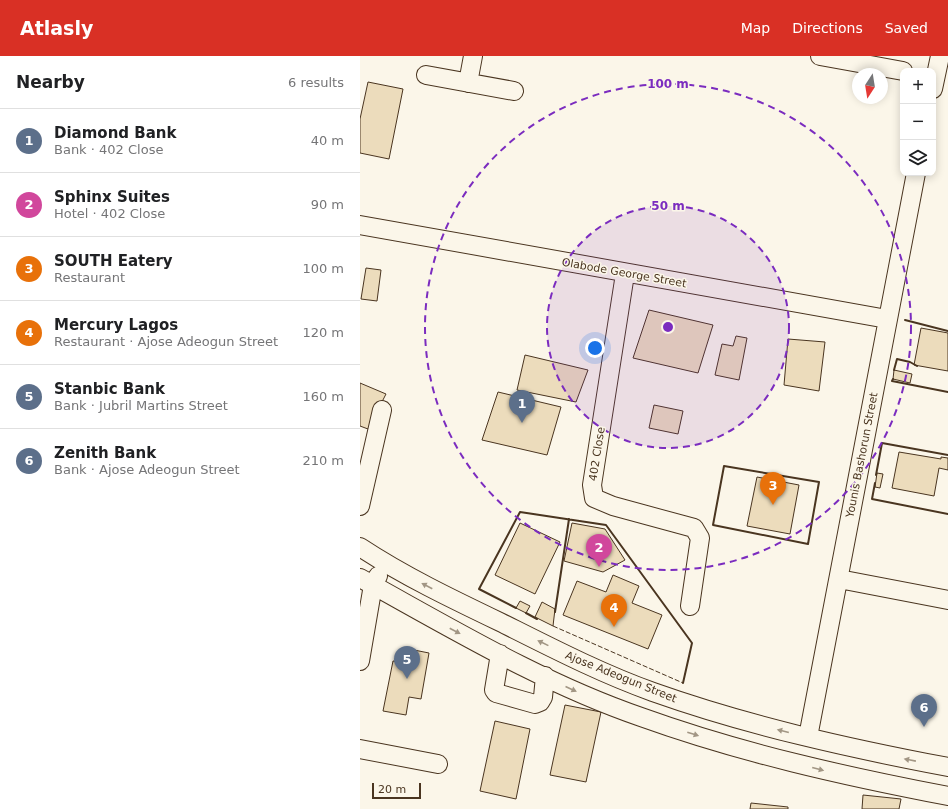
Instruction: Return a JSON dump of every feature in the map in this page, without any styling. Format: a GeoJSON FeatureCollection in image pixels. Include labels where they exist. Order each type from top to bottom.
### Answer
{"type":"FeatureCollection","features":[{"type":"Feature","properties":{"kind":"street"},"geometry":{"type":"LineString","coordinates":[[468,83],[472,56]]}},
{"type":"Feature","properties":{"kind":"street"},"geometry":{"type":"LineString","coordinates":[[820,56],[900,70]]}},
{"type":"Feature","properties":{"kind":"street"},"geometry":{"type":"LineString","coordinates":[[937,81],[940,56]]}},
{"type":"Feature","properties":{"kind":"street"},"geometry":{"type":"LineString","coordinates":[[426,75],[514,91]]}},
{"type":"Feature","properties":{"kind":"street","name":"Younis Bashorun Street"},"geometry":{"type":"LineString","coordinates":[[808,738],[915,176]]}},
{"type":"Feature","properties":{"kind":"street","name":"Olabode George Street"},"geometry":{"type":"LineString","coordinates":[[360,225],[625,274],[888,319]]}},
{"type":"Feature","properties":{"kind":"street","name":"402 Close"},"geometry":{"type":"LineString","coordinates":[[625,274],[592,486],[594,498],[613,506],[694,528],[700,538],[690,606]]}},
{"type":"Feature","properties":{"kind":"street"},"geometry":{"type":"LineString","coordinates":[[360,506],[382,410]]}},
{"type":"Feature","properties":{"kind":"street","name":"Ajose Adeogun Street"},"geometry":{"type":"LineString","coordinates":[[360,547],[386,564],[456,601],[583,663],[652,692],[737,719],[808,738],[948,767]]}},
{"type":"Feature","properties":{"kind":"street"},"geometry":{"type":"LineString","coordinates":[[360,661],[366,581],[386,564]]}},
{"type":"Feature","properties":{"kind":"street"},"geometry":{"type":"LineString","coordinates":[[839,579],[948,600]]}},
{"type":"Feature","properties":{"kind":"street"},"geometry":{"type":"LineString","coordinates":[[366,581],[500,654],[570,689],[640,717],[732,747],[829,772],[948,796]]}},
{"type":"Feature","properties":{"kind":"street"},"geometry":{"type":"LineString","coordinates":[[500,654],[494,690],[496,693],[535,704],[540,702],[543,697],[545,676]]}},
{"type":"Feature","properties":{"kind":"street"},"geometry":{"type":"LineString","coordinates":[[360,749],[438,764]]}},
{"type":"Feature","properties":{"kind":"building"},"geometry":{"type":"Polygon","coordinates":[[[368,82],[403,89],[389,159],[360,153],[360,119],[368,82]]]}},
{"type":"Feature","properties":{"kind":"building"},"geometry":{"type":"Polygon","coordinates":[[[366,268],[381,270],[377,301],[361,299],[366,268]]]}},
{"type":"Feature","properties":{"kind":"building"},"geometry":{"type":"Polygon","coordinates":[[[649,310],[713,325],[698,373],[633,358],[649,310]]]}},
{"type":"Feature","properties":{"kind":"building"},"geometry":{"type":"Polygon","coordinates":[[[921,328],[948,333],[948,371],[914,365],[921,328]]]}},
{"type":"Feature","properties":{"kind":"building"},"geometry":{"type":"Polygon","coordinates":[[[736,336],[747,338],[739,380],[715,375],[722,344],[733,346],[736,336]]]}},
{"type":"Feature","properties":{"kind":"building"},"geometry":{"type":"Polygon","coordinates":[[[788,339],[825,342],[819,391],[784,385],[788,339]]]}},
{"type":"Feature","properties":{"kind":"building"},"geometry":{"type":"Polygon","coordinates":[[[525,355],[588,370],[576,402],[517,390],[525,355]]]}},
{"type":"Feature","properties":{"kind":"building"},"geometry":{"type":"Polygon","coordinates":[[[894,370],[912,374],[910,383],[893,379],[894,370]]]}},
{"type":"Feature","properties":{"kind":"building"},"geometry":{"type":"Polygon","coordinates":[[[360,383],[386,394],[368,429],[360,426],[360,383]]]}},
{"type":"Feature","properties":{"kind":"building"},"geometry":{"type":"Polygon","coordinates":[[[498,392],[561,407],[547,455],[482,440],[498,392]]]}},
{"type":"Feature","properties":{"kind":"building"},"geometry":{"type":"Polygon","coordinates":[[[654,405],[683,411],[678,434],[649,428],[654,405]]]}},
{"type":"Feature","properties":{"kind":"building"},"geometry":{"type":"Polygon","coordinates":[[[899,452],[941,459],[941,457],[948,458],[948,470],[939,468],[934,496],[892,488],[899,452]]]}},
{"type":"Feature","properties":{"kind":"building"},"geometry":{"type":"Polygon","coordinates":[[[877,473],[883,474],[880,488],[875,487],[877,473]]]}},
{"type":"Feature","properties":{"kind":"building"},"geometry":{"type":"Polygon","coordinates":[[[757,477],[799,485],[790,534],[747,526],[757,477]]]}},
{"type":"Feature","properties":{"kind":"building"},"geometry":{"type":"Polygon","coordinates":[[[520,523],[560,542],[535,594],[495,575],[520,523]]]}},
{"type":"Feature","properties":{"kind":"building"},"geometry":{"type":"Polygon","coordinates":[[[572,523],[605,529],[625,560],[603,572],[564,561],[572,523]]]}},
{"type":"Feature","properties":{"kind":"building"},"geometry":{"type":"Polygon","coordinates":[[[613,575],[639,586],[632,603],[662,615],[648,649],[563,615],[577,581],[606,592],[613,575]]]}},
{"type":"Feature","properties":{"kind":"building"},"geometry":{"type":"Polygon","coordinates":[[[520,601],[530,606],[526,613],[516,608],[520,601]]]}},
{"type":"Feature","properties":{"kind":"building"},"geometry":{"type":"Polygon","coordinates":[[[542,602],[555,609],[553,626],[535,617],[542,602]]]}},
{"type":"Feature","properties":{"kind":"building"},"geometry":{"type":"Polygon","coordinates":[[[414,650],[429,653],[421,699],[409,697],[406,715],[383,711],[393,661],[402,662],[403,655],[412,657],[414,650]]]}},
{"type":"Feature","properties":{"kind":"building"},"geometry":{"type":"Polygon","coordinates":[[[565,705],[601,712],[586,782],[550,775],[565,705]]]}},
{"type":"Feature","properties":{"kind":"building"},"geometry":{"type":"Polygon","coordinates":[[[495,721],[530,729],[516,799],[480,791],[495,721]]]}},
{"type":"Feature","properties":{"kind":"building"},"geometry":{"type":"Polygon","coordinates":[[[863,795],[901,799],[899,809],[862,809],[863,795]]]}},
{"type":"Feature","properties":{"kind":"building"},"geometry":{"type":"Polygon","coordinates":[[[751,803],[788,807],[788,809],[750,809],[751,803]]]}},
{"type":"Feature","properties":{"kind":"fence"},"geometry":{"type":"LineString","coordinates":[[553,626],[683,683]]}},
{"type":"Feature","properties":{"kind":"wall"},"geometry":{"type":"LineString","coordinates":[[905,320],[948,331]]}},
{"type":"Feature","properties":{"kind":"wall"},"geometry":{"type":"LineString","coordinates":[[894,370],[897,359],[910,362],[917,366]]}},
{"type":"Feature","properties":{"kind":"wall"},"geometry":{"type":"LineString","coordinates":[[893,379],[892,381],[948,392]]}},
{"type":"Feature","properties":{"kind":"wall"},"geometry":{"type":"LineString","coordinates":[[876,475],[882,443],[948,455]]}},
{"type":"Feature","properties":{"kind":"wall"},"geometry":{"type":"LineString","coordinates":[[724,466],[819,482],[808,544],[713,525],[724,466]]}},
{"type":"Feature","properties":{"kind":"wall"},"geometry":{"type":"LineString","coordinates":[[875,483],[872,499],[948,514]]}},
{"type":"Feature","properties":{"kind":"wall"},"geometry":{"type":"LineString","coordinates":[[516,608],[479,589],[520,512],[606,525],[692,643],[683,683]]}},
{"type":"Feature","properties":{"kind":"wall"},"geometry":{"type":"LineString","coordinates":[[555,612],[569,519]]}},
{"type":"Feature","properties":{"kind":"wall"},"geometry":{"type":"LineString","coordinates":[[526,613],[537,619]]}},
{"type":"Feature","properties":{"kind":"place","name":"Diamond Bank"},"geometry":{"type":"Point","coordinates":[522,423]}},
{"type":"Feature","properties":{"kind":"place","name":"SOUTH Eatery"},"geometry":{"type":"Point","coordinates":[773,505]}},
{"type":"Feature","properties":{"kind":"place","name":"Sphinx Suites"},"geometry":{"type":"Point","coordinates":[599,567]}},
{"type":"Feature","properties":{"kind":"place","name":"Mercury Lagos"},"geometry":{"type":"Point","coordinates":[614,627]}},
{"type":"Feature","properties":{"kind":"place","name":"Stanbic Bank"},"geometry":{"type":"Point","coordinates":[407,679]}},
{"type":"Feature","properties":{"kind":"place","name":"Zenith Bank"},"geometry":{"type":"Point","coordinates":[924,727]}}]}
